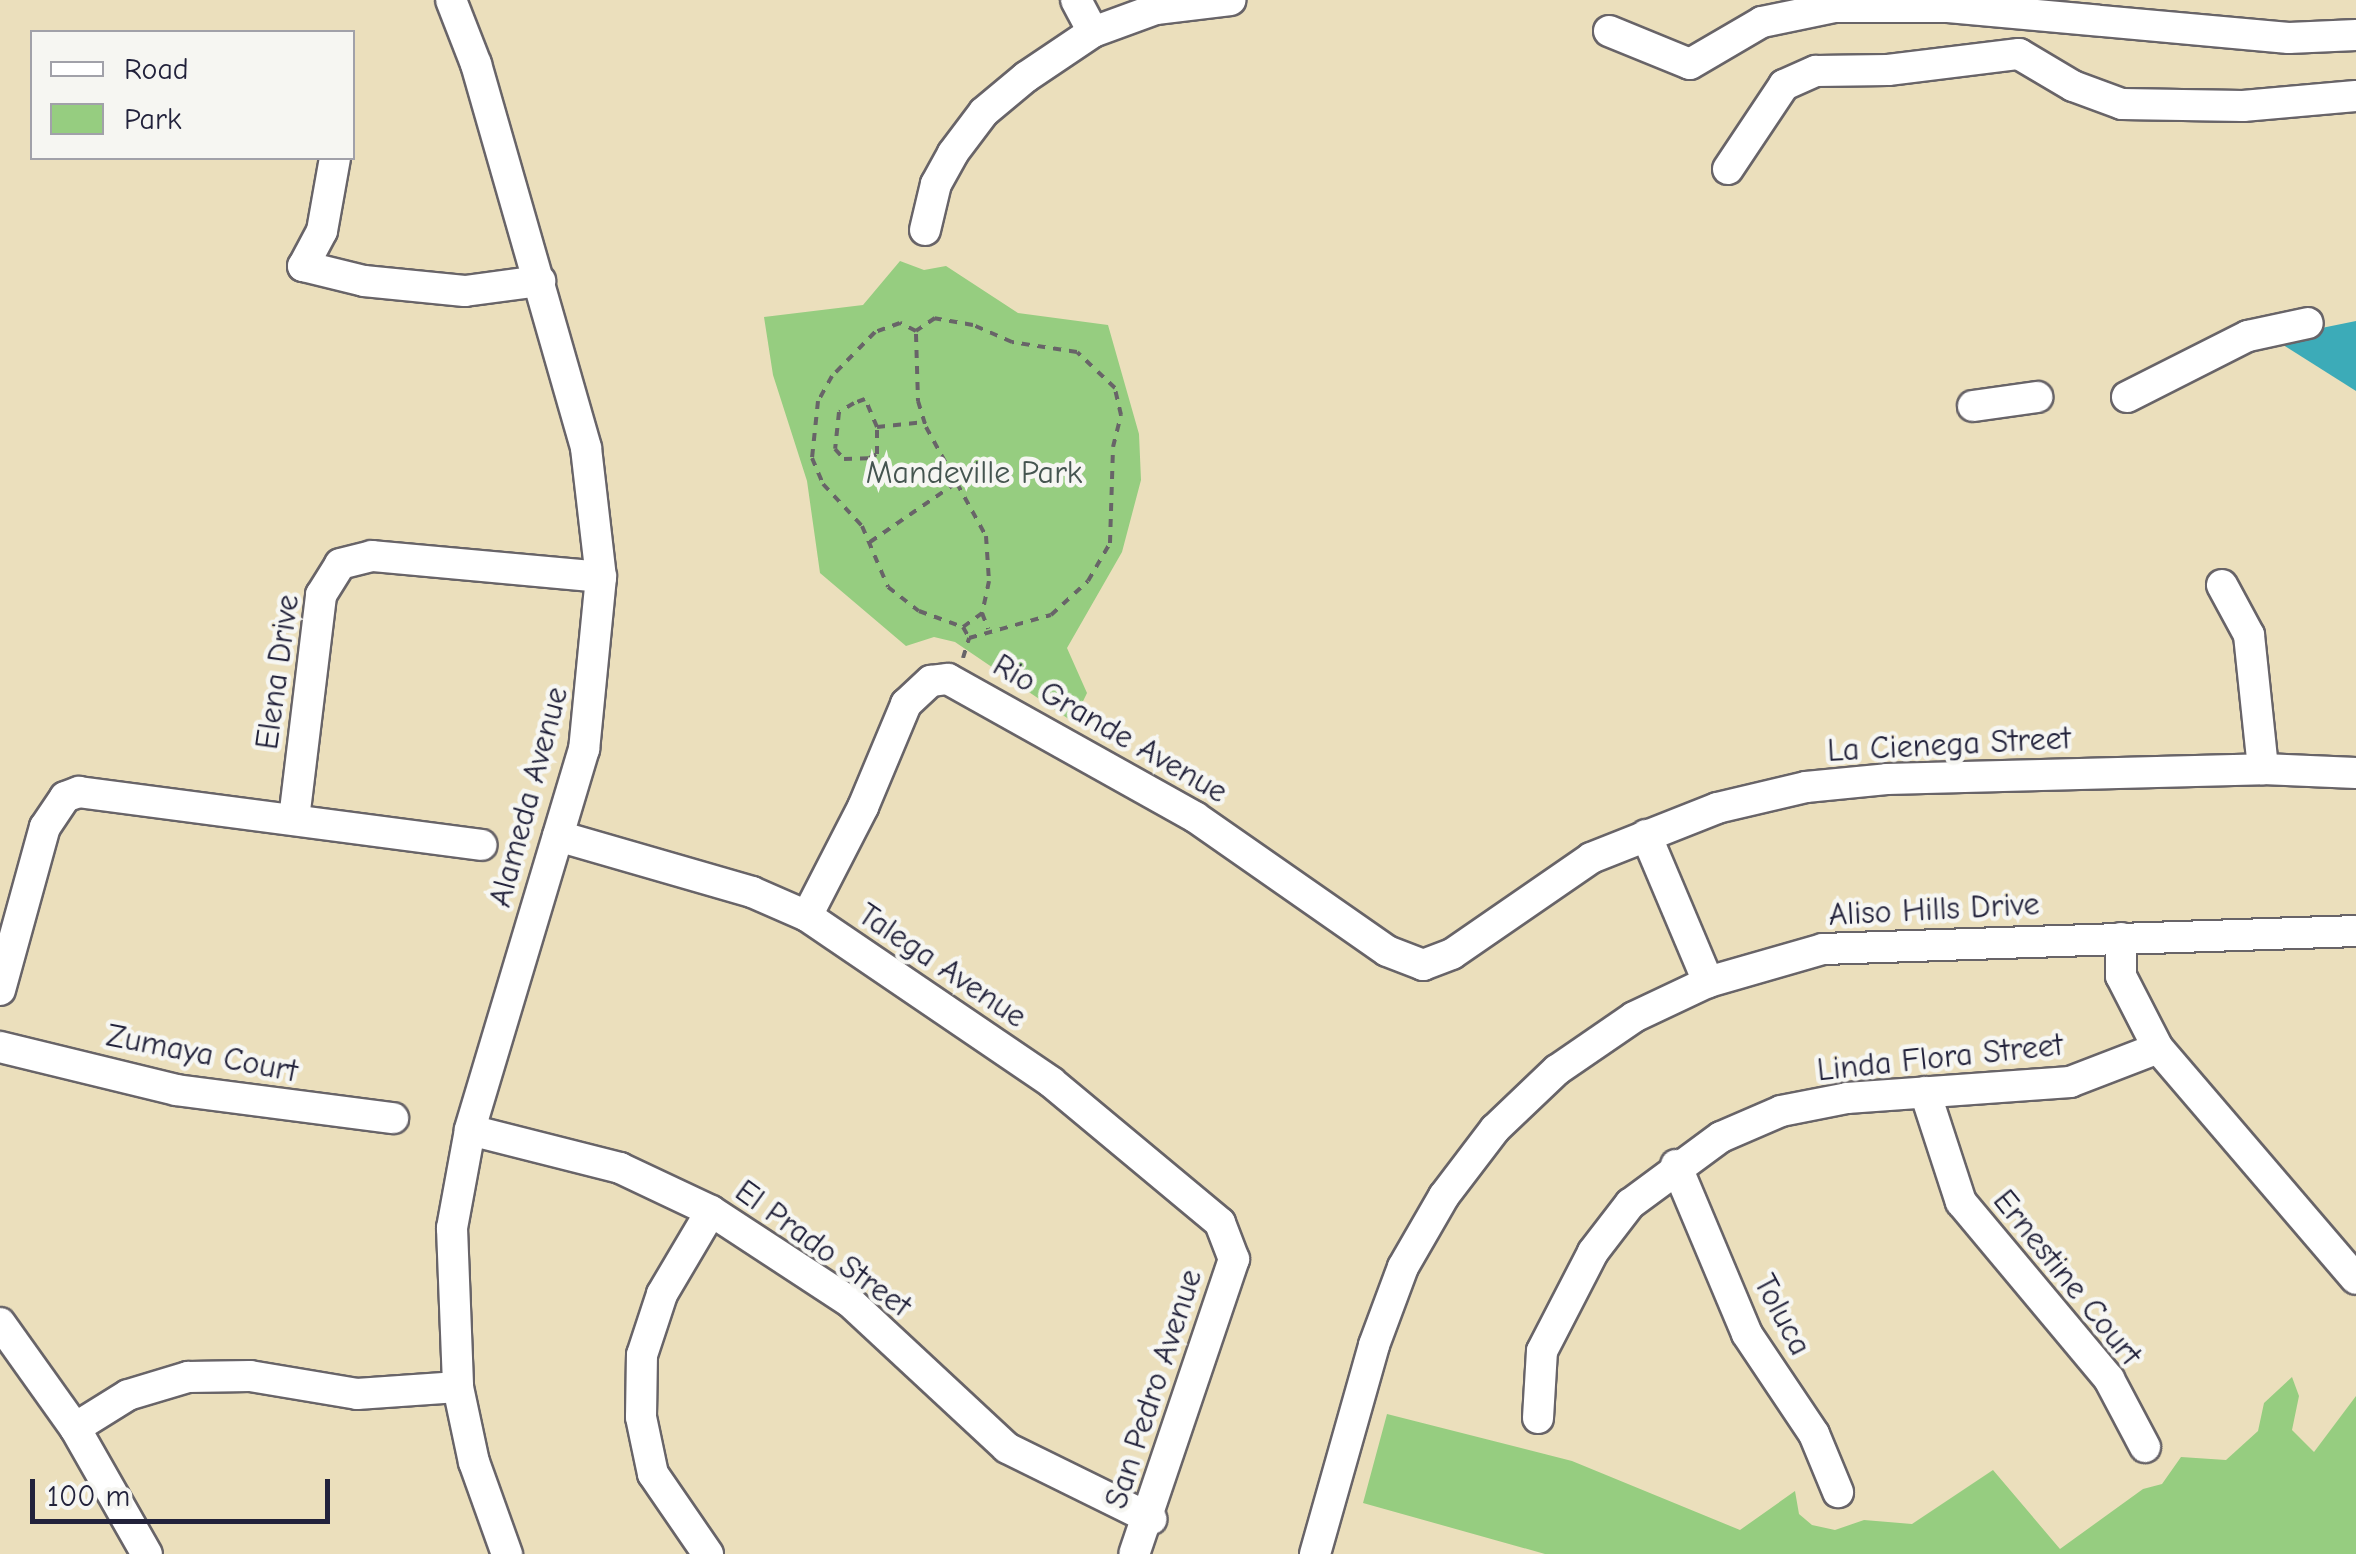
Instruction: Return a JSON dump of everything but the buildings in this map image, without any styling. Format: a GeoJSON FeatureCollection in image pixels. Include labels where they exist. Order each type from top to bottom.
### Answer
{"type":"FeatureCollection","features":[{"type":"Feature","properties":{"kind":"street","name":"Alameda Avenue"},"geometry":{"type":"LineString","coordinates":[[451,0],[540,281],[586,448],[601,577],[598,666],[584,749],[470,1130],[452,1228],[458,1387],[474,1462],[507,1554]]}},
{"type":"Feature","properties":{"kind":"street"},"geometry":{"type":"LineString","coordinates":[[1076,0],[1093,32]]}},
{"type":"Feature","properties":{"kind":"street"},"geometry":{"type":"LineString","coordinates":[[925,230],[936,184],[984,112],[1093,32],[1156,9],[1230,0]]}},
{"type":"Feature","properties":{"kind":"street"},"geometry":{"type":"LineString","coordinates":[[1609,32],[1690,64],[1758,11],[1834,4],[1948,4],[2194,15],[2289,38],[2356,34]]}},
{"type":"Feature","properties":{"kind":"street"},"geometry":{"type":"LineString","coordinates":[[1728,169],[1784,85],[1816,71],[1888,70],[2019,54],[2073,86],[2122,104],[2243,106],[2356,96]]}},
{"type":"Feature","properties":{"kind":"street"},"geometry":{"type":"LineString","coordinates":[[335,160],[322,231],[303,266],[364,281],[466,291],[540,281]]}},
{"type":"Feature","properties":{"kind":"street"},"geometry":{"type":"LineString","coordinates":[[2127,397],[2248,336],[2308,323]]}},
{"type":"Feature","properties":{"kind":"street"},"geometry":{"type":"LineString","coordinates":[[1973,406],[2037,397]]}},
{"type":"Feature","properties":{"kind":"street","name":"Elena Drive"},"geometry":{"type":"LineString","coordinates":[[294,819],[321,594],[340,564],[372,556],[601,577]]}},
{"type":"Feature","properties":{"kind":"street"},"geometry":{"type":"LineString","coordinates":[[2222,585],[2250,635],[2262,768]]}},
{"type":"Feature","properties":{"kind":"street","name":"Rio Grande Avenue"},"geometry":{"type":"LineString","coordinates":[[807,916],[864,807],[906,704],[931,681],[956,682],[1195,818],[1387,951],[1422,966]]}},
{"type":"Feature","properties":{"kind":"street","name":"La Cienega Street"},"geometry":{"type":"LineString","coordinates":[[1422,966],[1452,954],[1590,858],[1646,834],[1770,796],[1887,778],[2262,768],[2356,773]]}},
{"type":"Feature","properties":{"kind":"street"},"geometry":{"type":"LineString","coordinates":[[0,990],[44,827],[66,796],[93,792],[482,845]]}},
{"type":"Feature","properties":{"kind":"street"},"geometry":{"type":"LineString","coordinates":[[1646,834],[1708,982]]}},
{"type":"Feature","properties":{"kind":"street","name":"Talega Avenue"},"geometry":{"type":"LineString","coordinates":[[558,836],[752,892],[807,916],[1051,1082],[1220,1223],[1233,1245]]}},
{"type":"Feature","properties":{"kind":"street","name":"Aliso Hills Drive"},"geometry":{"type":"LineString","coordinates":[[1315,1554],[1374,1345],[1402,1267],[1444,1196],[1495,1129],[1557,1070],[1634,1017],[1708,982],[1823,948],[2356,931]]}},
{"type":"Feature","properties":{"kind":"street"},"geometry":{"type":"LineString","coordinates":[[2120,938],[2121,976],[2158,1048],[2356,1279]]}},
{"type":"Feature","properties":{"kind":"street","name":"Zumaya Court"},"geometry":{"type":"LineString","coordinates":[[0,1047],[176,1090],[393,1118]]}},
{"type":"Feature","properties":{"kind":"street","name":"Linda Flora Street"},"geometry":{"type":"LineString","coordinates":[[1538,1418],[1542,1351],[1565,1298],[1630,1204],[1676,1165],[1781,1111],[1924,1092],[2070,1082],[2158,1048]]}},
{"type":"Feature","properties":{"kind":"street","name":"Ernestine Court"},"geometry":{"type":"LineString","coordinates":[[1924,1092],[1961,1202],[2108,1379],[2145,1447]]}},
{"type":"Feature","properties":{"kind":"street","name":"El Prado Street"},"geometry":{"type":"LineString","coordinates":[[470,1130],[620,1168],[711,1211],[850,1302],[1007,1448],[1151,1519]]}},
{"type":"Feature","properties":{"kind":"street","name":"Toluca"},"geometry":{"type":"LineString","coordinates":[[1676,1165],[1747,1334],[1814,1434],[1838,1492]]}},
{"type":"Feature","properties":{"kind":"street"},"geometry":{"type":"LineString","coordinates":[[708,1554],[686,1531],[654,1474],[641,1417],[642,1355],[662,1294],[711,1211]]}},
{"type":"Feature","properties":{"kind":"street","name":"San Pedro Avenue"},"geometry":{"type":"LineString","coordinates":[[1134,1554],[1151,1519],[1234,1259],[1233,1245]]}},
{"type":"Feature","properties":{"kind":"street"},"geometry":{"type":"LineString","coordinates":[[0,1323],[75,1428],[146,1554]]}},
{"type":"Feature","properties":{"kind":"street"},"geometry":{"type":"LineString","coordinates":[[75,1428],[128,1395],[188,1377],[250,1376],[357,1394],[458,1387]]}},
{"type":"Feature","properties":{"kind":"path"},"geometry":{"type":"LineString","coordinates":[[916,332],[935,318],[973,325],[1012,342],[1077,352],[1115,388],[1121,415],[1113,447],[1110,542],[1088,582],[1051,614],[988,629],[969,638]]}},
{"type":"Feature","properties":{"kind":"path"},"geometry":{"type":"LineString","coordinates":[[916,332],[900,323],[875,332],[851,352],[818,401],[812,458],[822,484],[870,542],[888,587],[919,611],[964,628],[969,638],[956,682]]}},
{"type":"Feature","properties":{"kind":"path"},"geometry":{"type":"LineString","coordinates":[[916,332],[924,422],[954,484],[986,536],[989,581],[982,613],[988,629]]}},
{"type":"Feature","properties":{"kind":"path"},"geometry":{"type":"LineString","coordinates":[[865,399],[877,427],[877,454],[844,460],[835,449],[839,412],[854,403],[865,399]]}},
{"type":"Feature","properties":{"kind":"path"},"geometry":{"type":"LineString","coordinates":[[877,427],[924,422]]}},
{"type":"Feature","properties":{"kind":"path"},"geometry":{"type":"LineString","coordinates":[[870,542],[954,484]]}},
{"type":"Feature","properties":{"kind":"path"},"geometry":{"type":"LineString","coordinates":[[964,628],[982,613]]}},
{"type":"Feature","properties":{"kind":"green space","name":"Mandeville Park"},"geometry":{"type":"Polygon","coordinates":[[[900,261],[924,270],[946,266],[1018,313],[1108,325],[1139,434],[1141,480],[1122,552],[1067,648],[1087,693],[1073,722],[955,642],[934,637],[906,646],[820,573],[807,481],[773,375],[764,317],[863,305],[900,261]]]}},
{"type":"Feature","properties":{"kind":"green space"},"geometry":{"type":"Polygon","coordinates":[[[2292,1377],[2299,1396],[2292,1430],[2314,1452],[2356,1396],[2356,1554],[1545,1554],[1363,1503],[1387,1414],[1572,1461],[1740,1530],[1795,1491],[1799,1514],[1812,1525],[1835,1530],[1864,1520],[1912,1524],[1993,1470],[2060,1549],[2143,1489],[2162,1484],[2181,1457],[2226,1460],[2258,1431],[2264,1403],[2292,1377]]]}},
{"type":"Feature","properties":{"kind":"water"},"geometry":{"type":"Polygon","coordinates":[[[2356,321],[2356,391],[2272,338],[2356,321]]]}}]}
